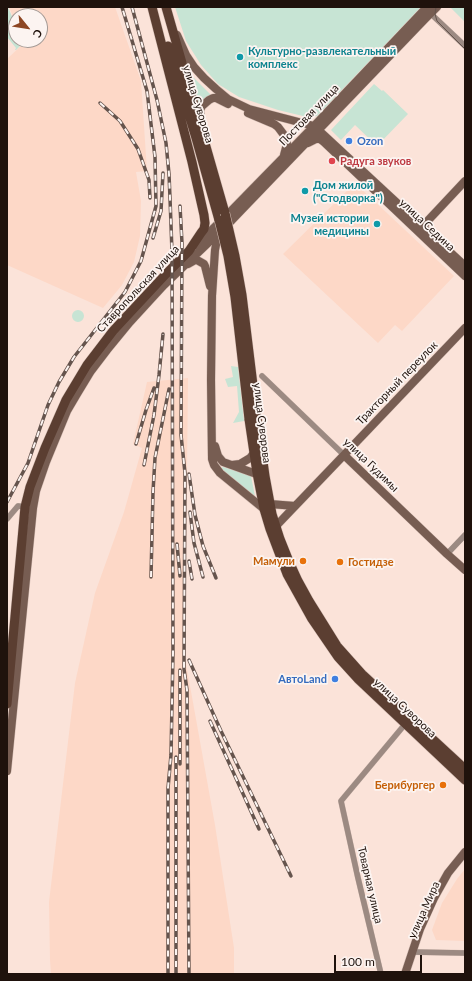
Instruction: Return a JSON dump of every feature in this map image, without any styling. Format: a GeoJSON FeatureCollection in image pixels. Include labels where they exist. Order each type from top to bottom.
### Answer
{"type":"FeatureCollection","features":[{"type":"Feature","properties":{"kind":"main road","name":"улица Суворова"},"geometry":{"type":"LineString","coordinates":[[152,7],[190,154],[204,215],[204,229],[189,251]]}},
{"type":"Feature","properties":{"kind":"main road","name":"улица Суворова"},"geometry":{"type":"LineString","coordinates":[[156,7],[200,133],[227,220],[239,277],[246,326],[253,418],[254,453],[261,475]]}},
{"type":"Feature","properties":{"kind":"main road","name":"Постовая улица"},"geometry":{"type":"LineString","coordinates":[[222,219],[284,157],[316,128],[428,10],[437,7]]}},
{"type":"Feature","properties":{"kind":"main road","name":"улица Суворова"},"geometry":{"type":"LineString","coordinates":[[167,11],[200,133]]}},
{"type":"Feature","properties":{"kind":"main road"},"geometry":{"type":"LineString","coordinates":[[167,11],[186,55],[194,68],[228,99],[249,109],[316,128]]}},
{"type":"Feature","properties":{"kind":"main road"},"geometry":{"type":"LineString","coordinates":[[200,133],[200,110],[202,106],[213,98],[220,99],[239,110],[265,120],[278,127],[287,144],[284,157]]}},
{"type":"Feature","properties":{"kind":"main road","name":"Постовая улица"},"geometry":{"type":"LineString","coordinates":[[241,211],[301,148],[316,128]]}},
{"type":"Feature","properties":{"kind":"main road","name":"улица Седина"},"geometry":{"type":"LineString","coordinates":[[316,128],[421,229],[465,276]]}},
{"type":"Feature","properties":{"kind":"main road","name":"улица Седина"},"geometry":{"type":"LineString","coordinates":[[301,148],[314,139],[322,140],[421,229],[465,266]]}},
{"type":"Feature","properties":{"kind":"main road"},"geometry":{"type":"LineString","coordinates":[[421,229],[465,181]]}},
{"type":"Feature","properties":{"kind":"main road","name":"Ставропольская улица"},"geometry":{"type":"LineString","coordinates":[[29,507],[67,411],[91,371],[126,326],[164,285],[241,211]]}},
{"type":"Feature","properties":{"kind":"main road","name":"Ставропольская улица"},"geometry":{"type":"LineString","coordinates":[[7,771],[9,698],[29,507],[28,492],[34,475],[66,400],[79,377],[103,344],[166,274],[222,219]]}},
{"type":"Feature","properties":{"kind":"main road"},"geometry":{"type":"LineString","coordinates":[[218,234],[214,250],[212,296],[212,459],[214,465],[226,479],[267,506],[295,506]]}},
{"type":"Feature","properties":{"kind":"main road","name":"Ставропольская улица"},"geometry":{"type":"LineString","coordinates":[[183,268],[195,260],[204,264],[212,296]]}},
{"type":"Feature","properties":{"kind":"main road","name":"Тракторный переулок"},"geometry":{"type":"LineString","coordinates":[[273,528],[465,328]]}},
{"type":"Feature","properties":{"kind":"main road","name":"улица Суворова"},"geometry":{"type":"LineString","coordinates":[[253,418],[261,475],[273,528],[309,601],[337,646],[362,674],[465,780]]}},
{"type":"Feature","properties":{"kind":"main road"},"geometry":{"type":"LineString","coordinates":[[212,432],[216,452],[221,461],[261,475]]}},
{"type":"Feature","properties":{"kind":"main road"},"geometry":{"type":"LineString","coordinates":[[232,465],[240,464],[250,458],[254,453]]}},
{"type":"Feature","properties":{"kind":"main road","name":"улица Гудимы"},"geometry":{"type":"LineString","coordinates":[[344,455],[465,570]]}},
{"type":"Feature","properties":{"kind":"main road"},"geometry":{"type":"LineString","coordinates":[[217,469],[218,463],[221,461]]}},
{"type":"Feature","properties":{"kind":"main road","name":"улица Суворова"},"geometry":{"type":"LineString","coordinates":[[408,721],[465,768]]}},
{"type":"Feature","properties":{"kind":"main road","name":"улица Мира"},"geometry":{"type":"LineString","coordinates":[[410,974],[420,929],[434,898],[448,873],[465,852]]}},
{"type":"Feature","properties":{"kind":"main road","name":"улица Мира"},"geometry":{"type":"LineString","coordinates":[[405,974],[438,900],[452,876],[465,860]]}},
{"type":"Feature","properties":{"kind":"street"},"geometry":{"type":"LineString","coordinates":[[428,10],[465,46]]}},
{"type":"Feature","properties":{"kind":"street","name":"улица Гудимы"},"geometry":{"type":"LineString","coordinates":[[262,376],[344,455]]}},
{"type":"Feature","properties":{"kind":"street"},"geometry":{"type":"LineString","coordinates":[[7,519],[18,506],[29,507]]}},
{"type":"Feature","properties":{"kind":"street"},"geometry":{"type":"LineString","coordinates":[[447,554],[465,535]]}},
{"type":"Feature","properties":{"kind":"street","name":"Товарная улица"},"geometry":{"type":"LineString","coordinates":[[381,974],[341,801],[408,721]]}},
{"type":"Feature","properties":{"kind":"street"},"geometry":{"type":"LineString","coordinates":[[415,953],[465,953]]}},
{"type":"Feature","properties":{"kind":"shaded area"},"geometry":{"type":"Polygon","coordinates":[[[115,7],[141,81],[147,171],[136,172],[141,201],[140,236],[134,262],[122,285],[103,308],[7,265],[7,59],[19,48],[48,48],[48,8],[9,8],[115,7]]]}},
{"type":"Feature","properties":{"kind":"shaded area"},"geometry":{"type":"Polygon","coordinates":[[[355,183],[454,276],[402,331],[395,325],[378,343],[283,254],[355,183]]]}},
{"type":"Feature","properties":{"kind":"shaded area"},"geometry":{"type":"Polygon","coordinates":[[[188,378],[185,658],[215,825],[234,948],[234,974],[51,974],[49,902],[75,683],[95,593],[124,512],[142,448],[133,444],[147,382],[188,378]]]}},
{"type":"Feature","properties":{"kind":"shaded area"},"geometry":{"type":"Polygon","coordinates":[[[465,869],[465,941],[436,940],[432,930],[442,903],[465,869]]]}},
{"type":"Feature","properties":{"kind":"green space"},"geometry":{"type":"Polygon","coordinates":[[[175,7],[421,7],[317,116],[307,117],[278,110],[239,97],[218,84],[201,65],[186,41],[175,7]]]}},
{"type":"Feature","properties":{"kind":"green space"},"geometry":{"type":"Polygon","coordinates":[[[450,7],[465,7],[465,22],[450,7]]]}},
{"type":"Feature","properties":{"kind":"green space"},"geometry":{"type":"Polygon","coordinates":[[[189,73],[212,96],[199,106],[189,73]]]}},
{"type":"Feature","properties":{"kind":"green space"},"geometry":{"type":"Polygon","coordinates":[[[374,84],[382,91],[383,90],[408,114],[377,146],[355,125],[341,140],[331,130],[374,84]]]}},
{"type":"Feature","properties":{"kind":"green space"},"geometry":{"type":"Polygon","coordinates":[[[80,310],[83,311],[83,321],[76,322],[73,321],[72,314],[73,311],[80,310]]]}},
{"type":"Feature","properties":{"kind":"green space"},"geometry":{"type":"Polygon","coordinates":[[[231,366],[238,367],[244,421],[233,423],[239,412],[237,386],[228,387],[225,379],[233,377],[231,366]]]}},
{"type":"Feature","properties":{"kind":"green space"},"geometry":{"type":"Polygon","coordinates":[[[223,467],[251,476],[255,496],[233,480],[221,468],[223,467]]]}},
{"type":"Feature","properties":{"kind":"tram line"},"geometry":{"type":"LineString","coordinates":[[436,7],[435,14],[437,21],[465,49]]}},
{"type":"Feature","properties":{"kind":"railway"},"geometry":{"type":"LineString","coordinates":[[7,502],[28,463],[48,405],[59,382],[74,357],[125,292],[141,261],[156,206],[155,157],[147,91],[122,7]]}},
{"type":"Feature","properties":{"kind":"railway"},"geometry":{"type":"LineString","coordinates":[[132,7],[157,100],[166,143],[170,198],[172,252],[173,653],[171,755],[168,788],[168,974]]}},
{"type":"Feature","properties":{"kind":"railway"},"geometry":{"type":"LineString","coordinates":[[100,103],[120,121],[138,149],[149,180],[150,198]]}},
{"type":"Feature","properties":{"kind":"railway"},"geometry":{"type":"LineString","coordinates":[[153,238],[161,211],[163,173]]}},
{"type":"Feature","properties":{"kind":"railway"},"geometry":{"type":"LineString","coordinates":[[180,206],[182,243],[181,435],[185,473],[184,669],[187,690],[189,974]]}},
{"type":"Feature","properties":{"kind":"railway"},"geometry":{"type":"LineString","coordinates":[[144,465],[154,415],[163,334]]}},
{"type":"Feature","properties":{"kind":"railway"},"geometry":{"type":"LineString","coordinates":[[136,444],[154,388]]}},
{"type":"Feature","properties":{"kind":"railway"},"geometry":{"type":"LineString","coordinates":[[151,577],[155,458],[169,389]]}},
{"type":"Feature","properties":{"kind":"railway"},"geometry":{"type":"LineString","coordinates":[[189,474],[195,515],[203,546],[216,578]]}},
{"type":"Feature","properties":{"kind":"railway"},"geometry":{"type":"LineString","coordinates":[[190,512],[194,543],[203,577]]}},
{"type":"Feature","properties":{"kind":"railway"},"geometry":{"type":"LineString","coordinates":[[177,544],[180,576]]}},
{"type":"Feature","properties":{"kind":"railway"},"geometry":{"type":"LineString","coordinates":[[189,561],[192,579]]}},
{"type":"Feature","properties":{"kind":"railway"},"geometry":{"type":"LineString","coordinates":[[189,660],[221,731],[291,876]]}},
{"type":"Feature","properties":{"kind":"railway"},"geometry":{"type":"LineString","coordinates":[[180,670],[180,764]]}},
{"type":"Feature","properties":{"kind":"railway"},"geometry":{"type":"LineString","coordinates":[[210,721],[259,829]]}},
{"type":"Feature","properties":{"kind":"railway"},"geometry":{"type":"LineString","coordinates":[[176,757],[176,974]]}},
{"type":"Feature","properties":{"kind":"place","name":"Культурно-развлекательный комплекс"},"geometry":{"type":"Point","coordinates":[240,57]}},
{"type":"Feature","properties":{"kind":"place","name":"Ozon"},"geometry":{"type":"Point","coordinates":[349,141]}},
{"type":"Feature","properties":{"kind":"place","name":"Радуга звуков"},"geometry":{"type":"Point","coordinates":[332,161]}},
{"type":"Feature","properties":{"kind":"place","name":"Дом жилой (\"Стодворка\")"},"geometry":{"type":"Point","coordinates":[305,191]}},
{"type":"Feature","properties":{"kind":"place","name":"Музей истории медицины"},"geometry":{"type":"Point","coordinates":[377,224]}},
{"type":"Feature","properties":{"kind":"place","name":"Мамули"},"geometry":{"type":"Point","coordinates":[303,561]}},
{"type":"Feature","properties":{"kind":"place","name":"Гостидзе"},"geometry":{"type":"Point","coordinates":[340,562]}},
{"type":"Feature","properties":{"kind":"place","name":"АвтоLand"},"geometry":{"type":"Point","coordinates":[335,679]}},
{"type":"Feature","properties":{"kind":"place","name":"Берибургер"},"geometry":{"type":"Point","coordinates":[443,785]}}]}
